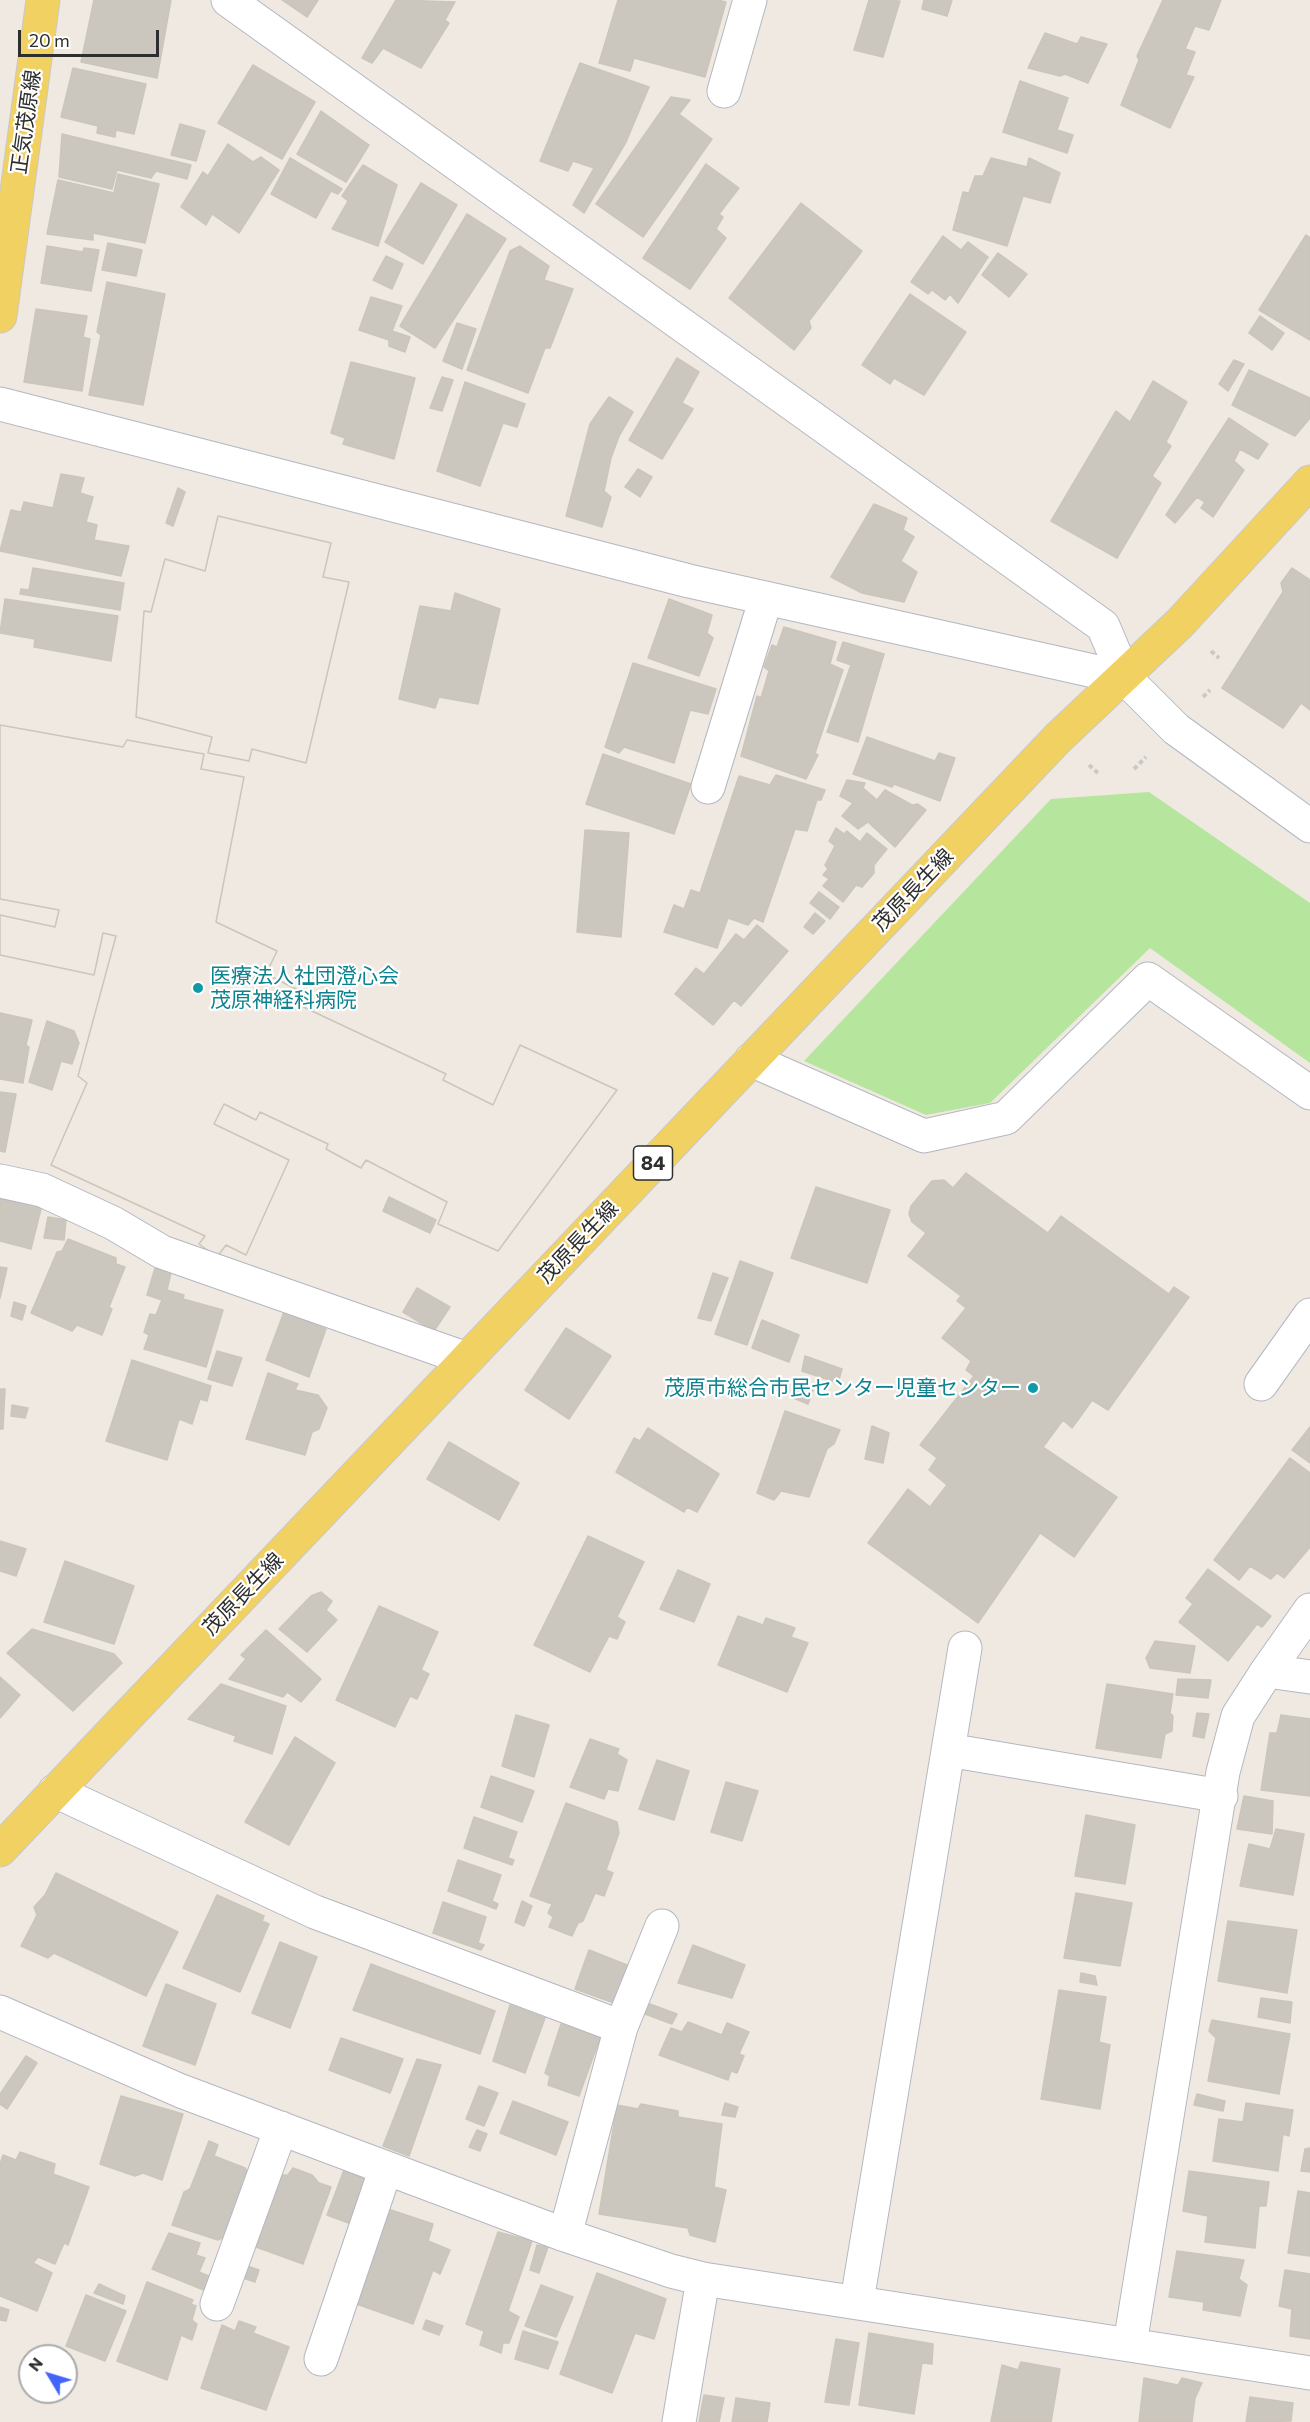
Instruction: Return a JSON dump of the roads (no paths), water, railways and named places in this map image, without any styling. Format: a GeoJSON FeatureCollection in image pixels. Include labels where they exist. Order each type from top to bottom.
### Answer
{"type":"FeatureCollection","features":[{"type":"Feature","properties":{"kind":"main road","name":"正気茂原線"},"geometry":{"type":"LineString","coordinates":[[0,316],[43,0]]}},
{"type":"Feature","properties":{"kind":"main road","name":"茂原長生線"},"geometry":{"type":"LineString","coordinates":[[0,1850],[1058,738],[1125,678],[1180,623],[1310,482]]}},
{"type":"Feature","properties":{"kind":"street"},"geometry":{"type":"LineString","coordinates":[[228,0],[1103,626],[1125,678],[1176,729],[1310,826]]}},
{"type":"Feature","properties":{"kind":"street"},"geometry":{"type":"LineString","coordinates":[[724,91],[750,0]]}},
{"type":"Feature","properties":{"kind":"street"},"geometry":{"type":"LineString","coordinates":[[0,404],[689,581],[1125,678]]}},
{"type":"Feature","properties":{"kind":"street"},"geometry":{"type":"LineString","coordinates":[[708,787],[766,598]]}},
{"type":"Feature","properties":{"kind":"street"},"geometry":{"type":"LineString","coordinates":[[751,1059],[924,1136],[1005,1118],[1148,979],[1310,1093]]}},
{"type":"Feature","properties":{"kind":"street"},"geometry":{"type":"LineString","coordinates":[[0,1181],[42,1190],[113,1223],[162,1252],[467,1359]]}},
{"type":"Feature","properties":{"kind":"street"},"geometry":{"type":"LineString","coordinates":[[1261,1384],[1310,1315]]}},
{"type":"Feature","properties":{"kind":"street"},"geometry":{"type":"LineString","coordinates":[[1130,2344],[1221,1796],[1223,1772],[1238,1716],[1310,1610]]}},
{"type":"Feature","properties":{"kind":"street"},"geometry":{"type":"LineString","coordinates":[[857,2301],[965,1648]]}},
{"type":"Feature","properties":{"kind":"street"},"geometry":{"type":"LineString","coordinates":[[1267,1671],[1310,1677]]}},
{"type":"Feature","properties":{"kind":"street"},"geometry":{"type":"LineString","coordinates":[[948,1750],[1221,1796]]}},
{"type":"Feature","properties":{"kind":"street"},"geometry":{"type":"LineString","coordinates":[[55,1791],[315,1912],[621,2028]]}},
{"type":"Feature","properties":{"kind":"street"},"geometry":{"type":"LineString","coordinates":[[565,2235],[621,2028],[662,1926]]}},
{"type":"Feature","properties":{"kind":"street"},"geometry":{"type":"LineString","coordinates":[[0,2012],[181,2091],[565,2235],[671,2271],[703,2279],[857,2301],[1310,2373]]}},
{"type":"Feature","properties":{"kind":"street"},"geometry":{"type":"LineString","coordinates":[[218,2304],[281,2128]]}},
{"type":"Feature","properties":{"kind":"street"},"geometry":{"type":"LineString","coordinates":[[321,2359],[386,2168]]}},
{"type":"Feature","properties":{"kind":"street"},"geometry":{"type":"LineString","coordinates":[[679,2422],[703,2279]]}},
{"type":"Feature","properties":{"kind":"place","name":"医療法人社団澄心会 茂原神経科病院"},"geometry":{"type":"Point","coordinates":[198,988]}},
{"type":"Feature","properties":{"kind":"place","name":"茂原市総合市民センター児童センター"},"geometry":{"type":"Point","coordinates":[1033,1388]}}]}
